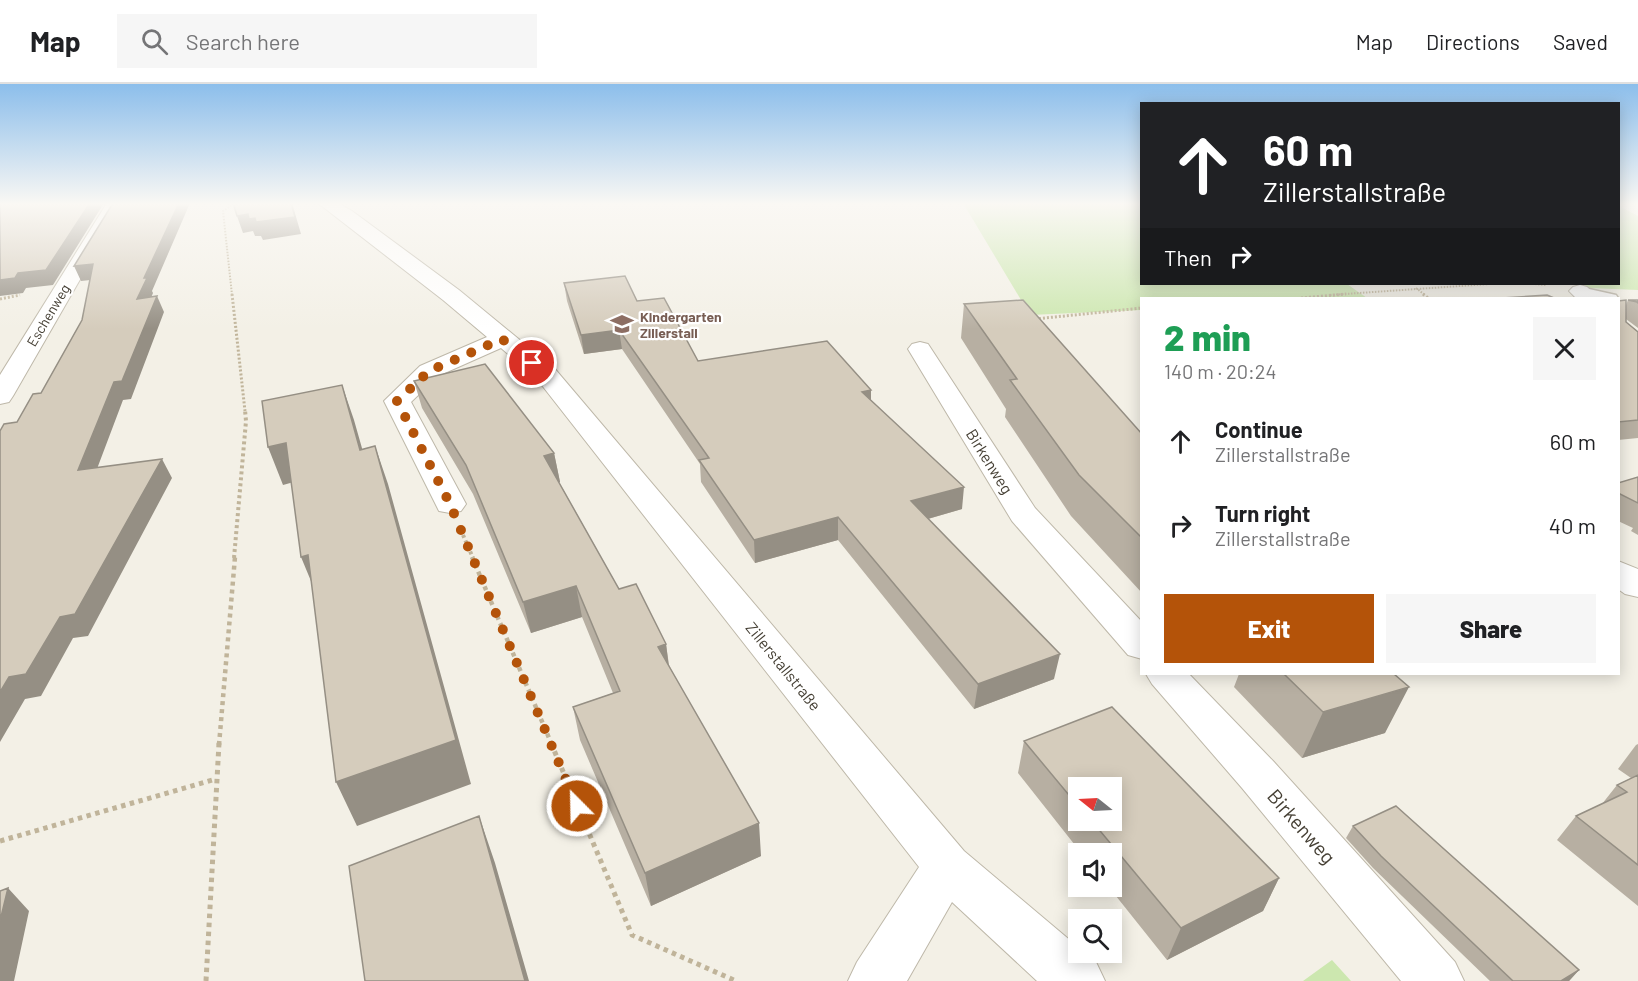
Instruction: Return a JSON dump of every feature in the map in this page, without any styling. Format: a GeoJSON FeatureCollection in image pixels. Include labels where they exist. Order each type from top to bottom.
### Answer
{"type":"FeatureCollection","features":[{"type":"Feature","properties":{"kind":"street","name":"Eschenweg"},"geometry":{"type":"LineString","coordinates":[[0,396],[91,245]]}},
{"type":"Feature","properties":{"kind":"street","name":"Zillerstallstraße"},"geometry":{"type":"LineString","coordinates":[[385,245],[451,295],[546,374],[947,866],[1077,981]]}},
{"type":"Feature","properties":{"kind":"street"},"geometry":{"type":"LineString","coordinates":[[450,504],[397,401],[429,371],[502,339]]}},
{"type":"Feature","properties":{"kind":"street","name":"Birkenweg"},"geometry":{"type":"LineString","coordinates":[[920,349],[1023,514],[1140,644]]}},
{"type":"Feature","properties":{"kind":"street"},"geometry":{"type":"LineString","coordinates":[[1620,573],[1638,586]]}},
{"type":"Feature","properties":{"kind":"street","name":"Birkenweg"},"geometry":{"type":"LineString","coordinates":[[1167,675],[1266,783],[1436,981]]}},
{"type":"Feature","properties":{"kind":"street"},"geometry":{"type":"LineString","coordinates":[[876,981],[947,866]]}},
{"type":"Feature","properties":{"kind":"lane"},"geometry":{"type":"LineString","coordinates":[[1584,295],[1602,297]]}},
{"type":"Feature","properties":{"kind":"path"},"geometry":{"type":"LineString","coordinates":[[206,981],[216,779],[246,421],[227,245]]}},
{"type":"Feature","properties":{"kind":"path"},"geometry":{"type":"LineString","coordinates":[[1312,297],[1470,285]]}},
{"type":"Feature","properties":{"kind":"path"},"geometry":{"type":"LineString","coordinates":[[1415,288],[1427,297]]}},
{"type":"Feature","properties":{"kind":"path"},"geometry":{"type":"LineString","coordinates":[[1033,320],[1140,308]]}},
{"type":"Feature","properties":{"kind":"path"},"geometry":{"type":"LineString","coordinates":[[450,504],[632,935],[736,981]]}},
{"type":"Feature","properties":{"kind":"path"},"geometry":{"type":"LineString","coordinates":[[0,841],[216,779]]}},
{"type":"Feature","properties":{"kind":"green space"},"geometry":{"type":"Polygon","coordinates":[[[988,245],[1140,245],[1140,285],[1348,285],[1366,297],[1140,297],[1140,310],[1030,315],[988,245]]]}},
{"type":"Feature","properties":{"kind":"green space"},"geometry":{"type":"Polygon","coordinates":[[[1620,245],[1638,245],[1638,290],[1589,288],[1584,285],[1620,285],[1620,245]]]}},
{"type":"Feature","properties":{"kind":"green space"},"geometry":{"type":"Polygon","coordinates":[[[1332,960],[1351,981],[1303,981],[1332,960]]]}},
{"type":"Feature","properties":{"kind":"building"},"geometry":{"type":"Polygon","coordinates":[[[0,245],[63,245],[46,270],[18,273],[15,278],[0,280],[0,245]]]}},
{"type":"Feature","properties":{"kind":"building"},"geometry":{"type":"Polygon","coordinates":[[[87,245],[159,245],[137,299],[157,296],[122,381],[114,382],[78,470],[162,459],[75,614],[60,617],[26,674],[9,677],[0,692],[0,431],[4,424],[17,422],[33,394],[41,393],[82,320],[93,264],[74,266],[87,245]]]}},
{"type":"Feature","properties":{"kind":"building"},"geometry":{"type":"Polygon","coordinates":[[[625,276],[637,301],[664,298],[698,361],[827,341],[871,390],[862,392],[964,487],[911,501],[1060,654],[978,684],[838,517],[754,540],[699,460],[709,458],[619,330],[581,335],[564,283],[625,276]]]}},
{"type":"Feature","properties":{"kind":"building"},"geometry":{"type":"Polygon","coordinates":[[[1547,295],[1552,297],[1517,297],[1547,295]]]}},
{"type":"Feature","properties":{"kind":"building"},"geometry":{"type":"Polygon","coordinates":[[[1023,300],[1140,432],[1140,536],[1079,475],[1010,380],[1017,379],[964,304],[1023,300]]]}},
{"type":"Feature","properties":{"kind":"building"},"geometry":{"type":"Polygon","coordinates":[[[1626,300],[1626,322],[1638,332],[1638,420],[1620,422],[1620,301],[1626,300]]]}},
{"type":"Feature","properties":{"kind":"building"},"geometry":{"type":"Polygon","coordinates":[[[485,364],[554,453],[544,456],[619,589],[636,584],[666,644],[658,647],[759,823],[645,873],[573,707],[620,691],[576,586],[523,602],[466,465],[414,381],[485,364]]]}},
{"type":"Feature","properties":{"kind":"building"},"geometry":{"type":"Polygon","coordinates":[[[342,385],[360,450],[375,446],[456,740],[336,782],[308,555],[301,557],[286,443],[268,447],[262,401],[342,385]]]}},
{"type":"Feature","properties":{"kind":"building"},"geometry":{"type":"Polygon","coordinates":[[[1638,477],[1638,503],[1620,494],[1620,482],[1638,477]]]}},
{"type":"Feature","properties":{"kind":"building"},"geometry":{"type":"Polygon","coordinates":[[[1285,675],[1395,675],[1409,687],[1323,712],[1285,675]]]}},
{"type":"Feature","properties":{"kind":"building"},"geometry":{"type":"Polygon","coordinates":[[[1112,707],[1279,878],[1181,928],[1122,857],[1122,843],[1110,843],[1100,831],[1122,831],[1122,777],[1068,777],[1068,794],[1024,741],[1112,707]]]}},
{"type":"Feature","properties":{"kind":"building"},"geometry":{"type":"Polygon","coordinates":[[[1638,775],[1638,865],[1576,816],[1627,792],[1617,785],[1638,775]]]}},
{"type":"Feature","properties":{"kind":"building"},"geometry":{"type":"Polygon","coordinates":[[[1396,806],[1579,970],[1561,981],[1513,981],[1381,856],[1353,826],[1396,806]]]}},
{"type":"Feature","properties":{"kind":"building"},"geometry":{"type":"Polygon","coordinates":[[[479,816],[525,981],[365,981],[349,866],[479,816]]]}},
{"type":"Feature","properties":{"kind":"building"},"geometry":{"type":"Polygon","coordinates":[[[8,888],[0,921],[0,891],[8,888]]]}},
{"type":"Feature","properties":{"kind":"place","name":"Kindergarten Zillerstall"},"geometry":{"type":"Point","coordinates":[622,324]}},
{"type":"Feature","properties":{"kind":"route"},"geometry":{"type":"LineString","coordinates":[[532,363],[502,339],[429,371],[397,401],[450,504],[577,806]]}}]}
